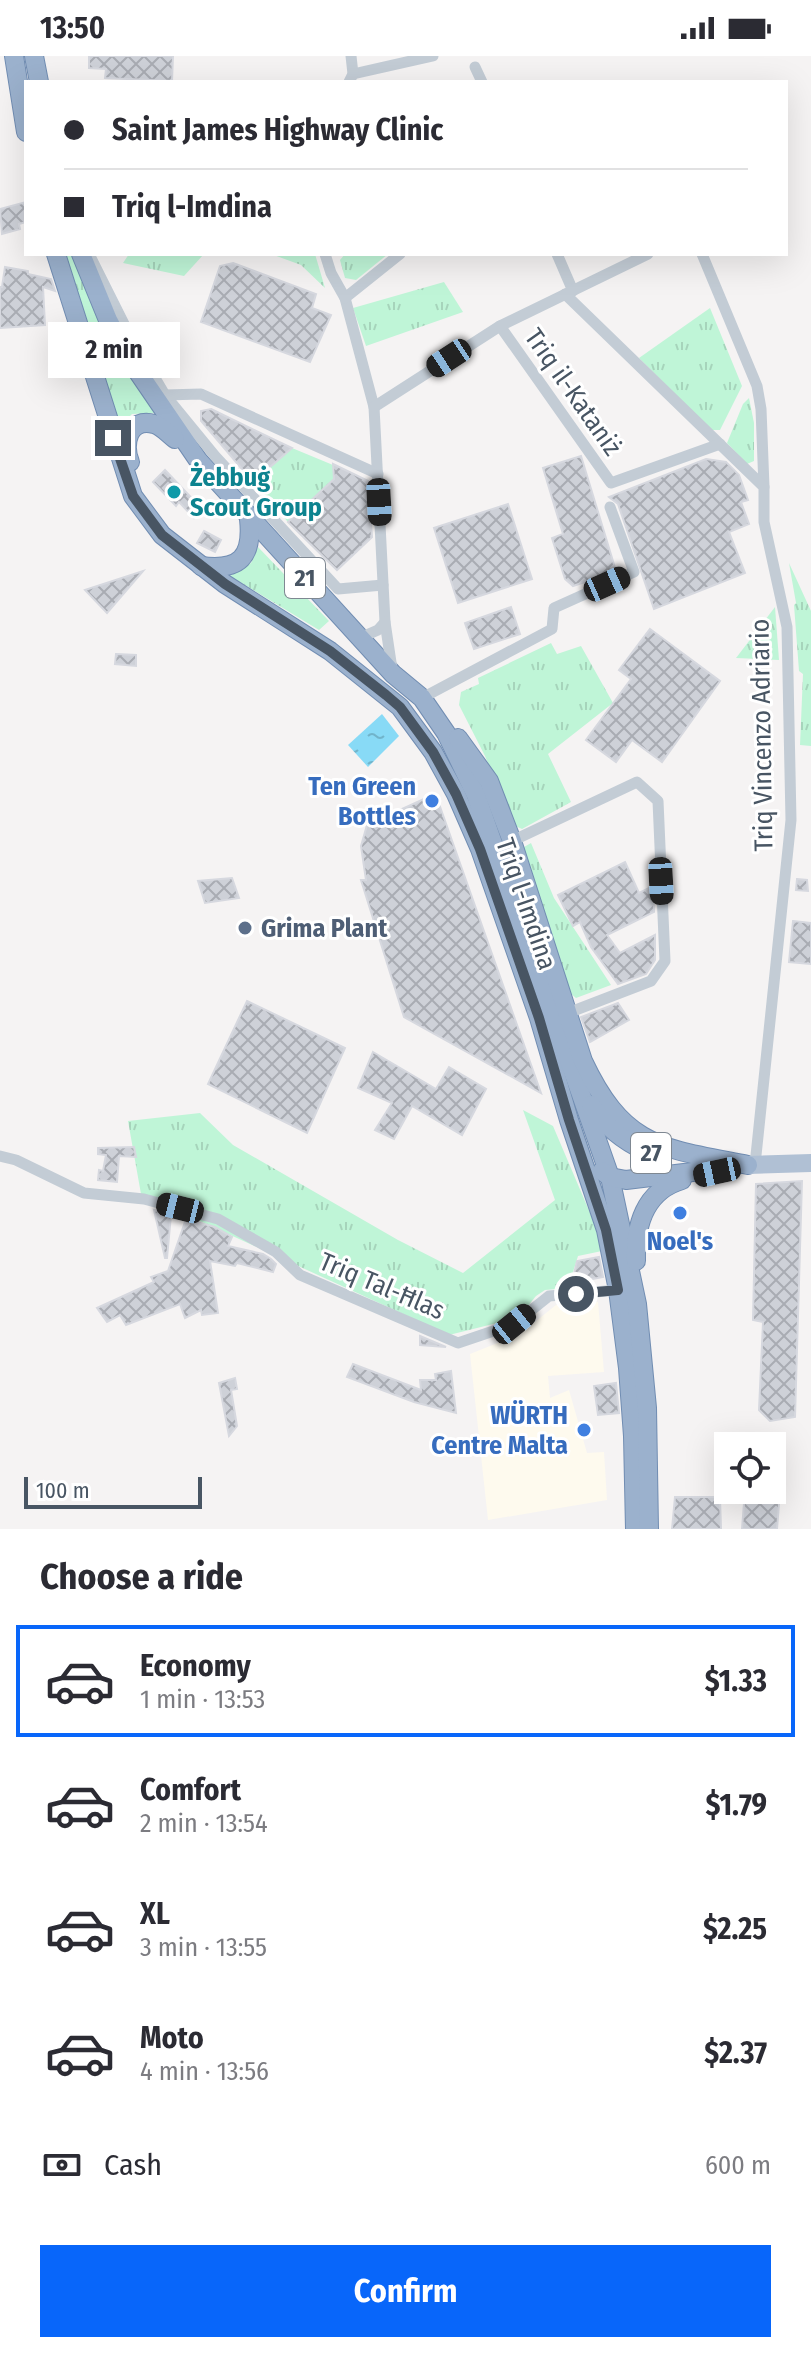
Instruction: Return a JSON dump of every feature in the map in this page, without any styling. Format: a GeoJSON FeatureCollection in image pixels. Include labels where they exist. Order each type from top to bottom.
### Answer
{"type":"FeatureCollection","features":[{"type":"Feature","properties":{"kind":"highway"},"geometry":{"type":"LineString","coordinates":[[14,56],[24,119]]}},
{"type":"Feature","properties":{"kind":"highway"},"geometry":{"type":"LineString","coordinates":[[34,56],[39,80]]}},
{"type":"Feature","properties":{"kind":"highway","name":"Triq l-Imdina"},"geometry":{"type":"LineString","coordinates":[[57,256],[133,496],[162,535],[184,554],[330,651],[400,707],[433,752],[468,821],[539,1018],[606,1230],[618,1290],[633,1436],[635,1529]]}},
{"type":"Feature","properties":{"kind":"highway","name":"Triq l-Imdina"},"geometry":{"type":"LineString","coordinates":[[82,256],[108,320],[127,356],[198,460],[393,674],[427,706],[460,759],[481,808],[612,1178],[637,1304],[647,1408],[649,1529]]}},
{"type":"Feature","properties":{"kind":"highway"},"geometry":{"type":"LineString","coordinates":[[184,554],[148,503],[127,456],[126,439],[132,429],[145,422],[158,424],[198,460]]}},
{"type":"Feature","properties":{"kind":"highway"},"geometry":{"type":"LineString","coordinates":[[200,566],[226,566],[243,557],[250,545],[249,519]]}},
{"type":"Feature","properties":{"kind":"highway"},"geometry":{"type":"LineString","coordinates":[[427,706],[464,742],[489,781],[512,841],[583,1061],[597,1091],[618,1118],[638,1135],[674,1151],[752,1165]]}},
{"type":"Feature","properties":{"kind":"highway"},"geometry":{"type":"LineString","coordinates":[[539,1018],[588,1152],[600,1169],[612,1178]]}},
{"type":"Feature","properties":{"kind":"highway","name":"27"},"geometry":{"type":"LineString","coordinates":[[580,1088],[604,1123],[631,1144],[679,1161],[752,1165]]}},
{"type":"Feature","properties":{"kind":"highway"},"geometry":{"type":"LineString","coordinates":[[637,1304],[636,1235],[643,1213],[652,1199],[677,1181],[752,1165]]}},
{"type":"Feature","properties":{"kind":"highway","name":"27"},"geometry":{"type":"LineString","coordinates":[[612,1178],[658,1177],[752,1165]]}},
{"type":"Feature","properties":{"kind":"main road","name":"27"},"geometry":{"type":"LineString","coordinates":[[752,1165],[811,1163]]}},
{"type":"Feature","properties":{"kind":"street"},"geometry":{"type":"LineString","coordinates":[[351,56],[351,78],[433,56]]}},
{"type":"Feature","properties":{"kind":"street"},"geometry":{"type":"LineString","coordinates":[[475,67],[481,80]]}},
{"type":"Feature","properties":{"kind":"street"},"geometry":{"type":"LineString","coordinates":[[90,256],[128,332],[165,395],[215,456],[338,589],[383,585]]}},
{"type":"Feature","properties":{"kind":"street"},"geometry":{"type":"LineString","coordinates":[[326,256],[345,298],[374,407],[385,622],[393,674]]}},
{"type":"Feature","properties":{"kind":"street"},"geometry":{"type":"LineString","coordinates":[[345,298],[398,256]]}},
{"type":"Feature","properties":{"kind":"street"},"geometry":{"type":"LineString","coordinates":[[558,256],[569,292],[764,487]]}},
{"type":"Feature","properties":{"kind":"street"},"geometry":{"type":"LineString","coordinates":[[374,407],[500,326],[644,256]]}},
{"type":"Feature","properties":{"kind":"street","name":"Triq Vincenzo Adriario"},"geometry":{"type":"LineString","coordinates":[[703,256],[757,386],[761,409],[764,522],[787,627],[791,820],[752,1165]]}},
{"type":"Feature","properties":{"kind":"street","name":"Triq il-Kataniż"},"geometry":{"type":"LineString","coordinates":[[500,326],[611,483],[720,444]]}},
{"type":"Feature","properties":{"kind":"street"},"geometry":{"type":"LineString","coordinates":[[165,395],[201,394],[378,474]]}},
{"type":"Feature","properties":{"kind":"street"},"geometry":{"type":"LineString","coordinates":[[427,706],[552,629],[554,608],[634,572],[610,507]]}},
{"type":"Feature","properties":{"kind":"street"},"geometry":{"type":"LineString","coordinates":[[362,637],[378,630],[385,622]]}},
{"type":"Feature","properties":{"kind":"street"},"geometry":{"type":"LineString","coordinates":[[512,841],[637,782],[658,801],[665,961],[651,981],[568,1013]]}},
{"type":"Feature","properties":{"kind":"street","name":"Triq Tal-Ħlas"},"geometry":{"type":"LineString","coordinates":[[0,1156],[16,1160],[84,1193],[144,1199],[218,1219],[276,1252],[300,1275],[458,1343],[514,1324],[549,1296],[618,1290]]}},
{"type":"Feature","properties":{"kind":"shaded area"},"geometry":{"type":"Polygon","coordinates":[[[598,1302],[604,1372],[548,1376],[550,1398],[569,1390],[587,1453],[604,1452],[607,1500],[488,1520],[470,1354],[520,1334],[556,1305],[598,1302]]]}},
{"type":"Feature","properties":{"kind":"green space"},"geometry":{"type":"Polygon","coordinates":[[[66,256],[73,256],[101,321],[155,413],[132,414],[120,426],[66,256]]]}},
{"type":"Feature","properties":{"kind":"green space"},"geometry":{"type":"Polygon","coordinates":[[[128,256],[202,256],[184,276],[123,263],[128,256]]]}},
{"type":"Feature","properties":{"kind":"green space"},"geometry":{"type":"Polygon","coordinates":[[[276,256],[316,256],[325,288],[301,265],[276,256]]]}},
{"type":"Feature","properties":{"kind":"green space"},"geometry":{"type":"Polygon","coordinates":[[[343,256],[386,256],[356,280],[345,278],[340,260],[343,256]]]}},
{"type":"Feature","properties":{"kind":"green space"},"geometry":{"type":"Polygon","coordinates":[[[444,282],[463,312],[366,346],[353,308],[444,282]]]}},
{"type":"Feature","properties":{"kind":"green space"},"geometry":{"type":"Polygon","coordinates":[[[710,308],[742,386],[720,430],[711,430],[639,358],[710,308]]]}},
{"type":"Feature","properties":{"kind":"green space"},"geometry":{"type":"Polygon","coordinates":[[[749,398],[754,423],[754,461],[747,464],[727,443],[743,404],[749,398]]]}},
{"type":"Feature","properties":{"kind":"green space"},"geometry":{"type":"Polygon","coordinates":[[[292,448],[333,465],[334,480],[288,522],[252,483],[292,448]]]}},
{"type":"Feature","properties":{"kind":"green space"},"geometry":{"type":"Polygon","coordinates":[[[258,547],[329,621],[319,630],[230,576],[251,563],[258,547]]]}},
{"type":"Feature","properties":{"kind":"green space"},"geometry":{"type":"Polygon","coordinates":[[[789,563],[811,611],[811,746],[800,745],[803,674],[799,671],[796,603],[789,563]]]}},
{"type":"Feature","properties":{"kind":"green space"},"geometry":{"type":"Polygon","coordinates":[[[775,607],[779,660],[736,658],[775,607]]]}},
{"type":"Feature","properties":{"kind":"green space"},"geometry":{"type":"Polygon","coordinates":[[[551,643],[557,654],[581,646],[613,703],[548,754],[571,802],[522,829],[513,825],[485,756],[459,705],[461,692],[479,684],[478,678],[551,643]]]}},
{"type":"Feature","properties":{"kind":"green space"},"geometry":{"type":"Polygon","coordinates":[[[531,843],[554,898],[611,985],[576,998],[570,993],[521,854],[524,847],[531,843]]]}},
{"type":"Feature","properties":{"kind":"green space"},"geometry":{"type":"Polygon","coordinates":[[[523,1110],[553,1126],[596,1227],[602,1251],[578,1256],[568,1288],[545,1290],[527,1307],[501,1322],[449,1335],[141,1194],[128,1121],[200,1113],[233,1145],[398,1240],[463,1273],[555,1200],[523,1110]]]}},
{"type":"Feature","properties":{"kind":"water"},"geometry":{"type":"Polygon","coordinates":[[[382,714],[399,736],[368,767],[348,745],[382,714]]]}},
{"type":"Feature","properties":{"kind":"building"},"geometry":{"type":"Polygon","coordinates":[[[89,56],[173,56],[172,80],[105,78],[106,69],[89,68],[89,56]]]}},
{"type":"Feature","properties":{"kind":"building"},"geometry":{"type":"Polygon","coordinates":[[[24,203],[24,223],[19,224],[20,229],[2,234],[0,209],[24,203]]]}},
{"type":"Feature","properties":{"kind":"building"},"geometry":{"type":"Polygon","coordinates":[[[233,263],[316,294],[312,308],[331,315],[310,362],[201,322],[220,266],[233,263]]]}},
{"type":"Feature","properties":{"kind":"building"},"geometry":{"type":"Polygon","coordinates":[[[5,267],[51,279],[55,291],[43,287],[45,325],[0,328],[0,287],[5,267]]]}},
{"type":"Feature","properties":{"kind":"building"},"geometry":{"type":"Polygon","coordinates":[[[211,409],[292,448],[253,482],[201,421],[201,411],[211,409]]]}},
{"type":"Feature","properties":{"kind":"building"},"geometry":{"type":"Polygon","coordinates":[[[581,456],[616,571],[573,586],[565,579],[552,538],[563,534],[543,468],[581,456]]]}},
{"type":"Feature","properties":{"kind":"building"},"geometry":{"type":"Polygon","coordinates":[[[706,459],[726,462],[739,475],[748,500],[741,502],[749,524],[729,532],[745,573],[654,609],[618,504],[609,497],[706,459]]]}},
{"type":"Feature","properties":{"kind":"building"},"geometry":{"type":"Polygon","coordinates":[[[333,464],[368,481],[372,537],[337,570],[288,522],[334,479],[333,464]]]}},
{"type":"Feature","properties":{"kind":"building","name":"Żebbuġ Scout Group"},"geometry":{"type":"Polygon","coordinates":[[[165,470],[203,510],[194,518],[179,502],[176,506],[153,482],[165,470]]]}},
{"type":"Feature","properties":{"kind":"building"},"geometry":{"type":"Polygon","coordinates":[[[508,504],[532,579],[458,603],[434,528],[508,504]]]}},
{"type":"Feature","properties":{"kind":"building"},"geometry":{"type":"Polygon","coordinates":[[[204,531],[221,540],[215,552],[197,543],[204,531]]]}},
{"type":"Feature","properties":{"kind":"building"},"geometry":{"type":"Polygon","coordinates":[[[143,571],[107,613],[85,590],[143,571]]]}},
{"type":"Feature","properties":{"kind":"building"},"geometry":{"type":"Polygon","coordinates":[[[511,607],[520,634],[474,649],[465,623],[511,607]]]}},
{"type":"Feature","properties":{"kind":"building"},"geometry":{"type":"Polygon","coordinates":[[[650,629],[720,681],[662,762],[632,740],[616,762],[586,740],[631,679],[619,670],[650,629]]]}},
{"type":"Feature","properties":{"kind":"building"},"geometry":{"type":"Polygon","coordinates":[[[116,654],[136,655],[136,666],[115,664],[116,654]]]}},
{"type":"Feature","properties":{"kind":"building"},"geometry":{"type":"Polygon","coordinates":[[[428,797],[438,801],[541,1093],[404,1017],[361,880],[366,880],[361,846],[367,825],[428,797]]]}},
{"type":"Feature","properties":{"kind":"building"},"geometry":{"type":"Polygon","coordinates":[[[625,862],[639,893],[653,886],[654,912],[607,935],[620,953],[655,935],[655,960],[646,974],[618,984],[591,947],[580,922],[573,926],[558,895],[625,862]]]}},
{"type":"Feature","properties":{"kind":"building"},"geometry":{"type":"Polygon","coordinates":[[[232,878],[239,898],[205,903],[198,881],[232,878]]]}},
{"type":"Feature","properties":{"kind":"building"},"geometry":{"type":"Polygon","coordinates":[[[797,879],[807,880],[808,891],[796,890],[797,879]]]}},
{"type":"Feature","properties":{"kind":"building"},"geometry":{"type":"Polygon","coordinates":[[[793,921],[811,923],[811,964],[789,962],[793,921]]]}},
{"type":"Feature","properties":{"kind":"building"},"geometry":{"type":"Polygon","coordinates":[[[247,1001],[345,1048],[307,1133],[208,1084],[247,1001]]]}},
{"type":"Feature","properties":{"kind":"building"},"geometry":{"type":"Polygon","coordinates":[[[618,1003],[629,1020],[590,1042],[581,1017],[618,1003]]]}},
{"type":"Feature","properties":{"kind":"building"},"geometry":{"type":"Polygon","coordinates":[[[373,1052],[436,1089],[449,1067],[486,1089],[462,1135],[412,1106],[394,1139],[375,1130],[392,1103],[358,1088],[373,1052]]]}},
{"type":"Feature","properties":{"kind":"building"},"geometry":{"type":"Polygon","coordinates":[[[134,1147],[136,1157],[119,1156],[117,1182],[98,1180],[106,1155],[98,1154],[98,1148],[134,1147]]]}},
{"type":"Feature","properties":{"kind":"building"},"geometry":{"type":"Polygon","coordinates":[[[802,1181],[795,1417],[770,1421],[759,1410],[763,1322],[753,1320],[756,1184],[802,1181]]]}},
{"type":"Feature","properties":{"kind":"building"},"geometry":{"type":"Polygon","coordinates":[[[154,1210],[171,1215],[167,1258],[165,1258],[154,1210]]]}},
{"type":"Feature","properties":{"kind":"building"},"geometry":{"type":"Polygon","coordinates":[[[186,1219],[215,1227],[232,1237],[228,1246],[263,1254],[276,1264],[273,1272],[237,1263],[235,1266],[210,1261],[218,1313],[202,1315],[201,1310],[185,1318],[180,1304],[126,1325],[120,1315],[107,1322],[97,1308],[154,1282],[151,1277],[168,1271],[186,1219]]]}},
{"type":"Feature","properties":{"kind":"building"},"geometry":{"type":"Polygon","coordinates":[[[599,1257],[603,1277],[572,1283],[577,1261],[599,1257]]]}},
{"type":"Feature","properties":{"kind":"building"},"geometry":{"type":"Polygon","coordinates":[[[420,1336],[446,1347],[420,1345],[420,1336]]]}},
{"type":"Feature","properties":{"kind":"building"},"geometry":{"type":"Polygon","coordinates":[[[353,1364],[421,1390],[420,1380],[436,1380],[435,1374],[451,1371],[456,1413],[414,1402],[347,1377],[353,1364]]]}},
{"type":"Feature","properties":{"kind":"building"},"geometry":{"type":"Polygon","coordinates":[[[235,1378],[237,1389],[231,1390],[237,1426],[229,1436],[219,1383],[235,1378]]]}},
{"type":"Feature","properties":{"kind":"building"},"geometry":{"type":"Polygon","coordinates":[[[616,1383],[619,1413],[598,1415],[594,1386],[616,1383]]]}},
{"type":"Feature","properties":{"kind":"building"},"geometry":{"type":"Polygon","coordinates":[[[675,1497],[714,1497],[714,1504],[720,1504],[721,1529],[672,1529],[675,1497]]]}},
{"type":"Feature","properties":{"kind":"building"},"geometry":{"type":"Polygon","coordinates":[[[744,1504],[779,1504],[777,1529],[742,1529],[744,1504]]]}},
{"type":"Feature","properties":{"kind":"place","name":"Żebbuġ Scout Group"},"geometry":{"type":"Point","coordinates":[174,492]}},
{"type":"Feature","properties":{"kind":"place","name":"Ten Green Bottles"},"geometry":{"type":"Point","coordinates":[432,801]}},
{"type":"Feature","properties":{"kind":"place","name":"Grima Plant"},"geometry":{"type":"Point","coordinates":[245,928]}},
{"type":"Feature","properties":{"kind":"place","name":"Noel's"},"geometry":{"type":"Point","coordinates":[680,1213]}},
{"type":"Feature","properties":{"kind":"place","name":"WÜRTH Centre Malta"},"geometry":{"type":"Point","coordinates":[584,1430]}},
{"type":"Feature","properties":{"kind":"route"},"geometry":{"type":"LineString","coordinates":[[113,438],[133,496],[162,535],[225,584],[330,651],[400,707],[433,752],[456,794],[480,849],[539,1018],[606,1230],[618,1290],[576,1294]]}}]}
